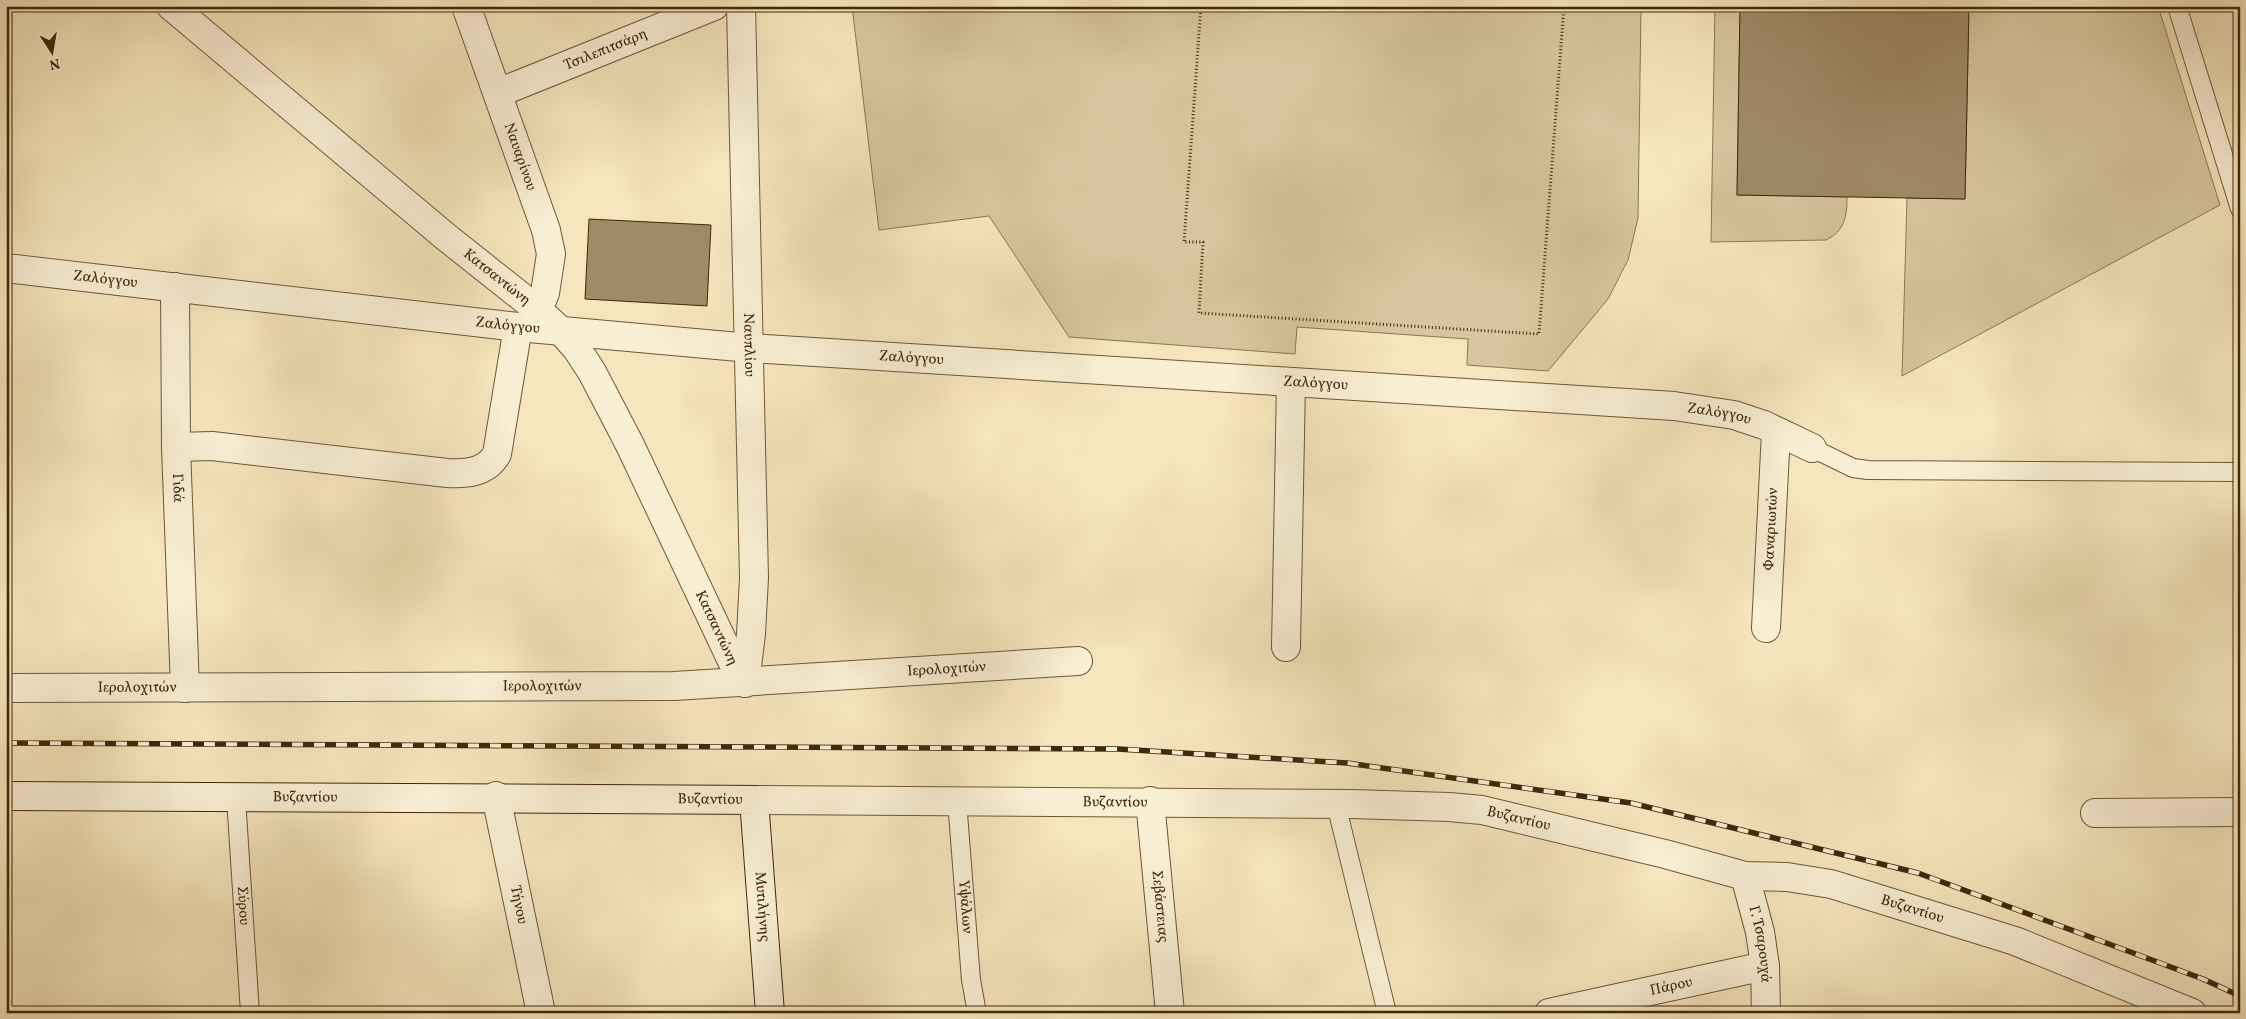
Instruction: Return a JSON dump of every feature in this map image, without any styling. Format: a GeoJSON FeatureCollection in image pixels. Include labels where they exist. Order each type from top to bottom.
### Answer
{"type":"FeatureCollection","features":[{"type":"Feature","properties":{"kind":"street","name":"Κατσαντώνη"},"geometry":{"type":"LineString","coordinates":[[172,6],[446,237],[528,318]]}},
{"type":"Feature","properties":{"kind":"street","name":"Ναυαρίνου"},"geometry":{"type":"LineString","coordinates":[[176,447],[212,446],[447,473],[474,472],[493,461],[500,443],[528,318],[544,293],[551,254],[543,222],[466,6]]}},
{"type":"Feature","properties":{"kind":"street","name":"Τσιλεπιτσάρη"},"geometry":{"type":"LineString","coordinates":[[498,93],[714,6]]}},
{"type":"Feature","properties":{"kind":"street","name":"Ναυπλίου"},"geometry":{"type":"LineString","coordinates":[[742,6],[754,578],[751,634],[744,683]]}},
{"type":"Feature","properties":{"kind":"street","name":"Ζαλόγγου"},"geometry":{"type":"LineString","coordinates":[[6,268],[175,287],[528,318],[561,331],[750,348],[1674,406],[1734,415],[1812,448]]}},
{"type":"Feature","properties":{"kind":"street","name":"Γιδά"},"geometry":{"type":"LineString","coordinates":[[175,287],[176,447],[185,688]]}},
{"type":"Feature","properties":{"kind":"street","name":"Κατσαντώνη"},"geometry":{"type":"LineString","coordinates":[[561,331],[577,349],[630,445],[732,662],[744,683]]}},
{"type":"Feature","properties":{"kind":"street"},"geometry":{"type":"LineString","coordinates":[[1286,647],[1291,382]]}},
{"type":"Feature","properties":{"kind":"street","name":"Φαναριωτών"},"geometry":{"type":"LineString","coordinates":[[1766,628],[1776,432]]}},
{"type":"Feature","properties":{"kind":"street","name":"Ιερολοχιτών"},"geometry":{"type":"LineString","coordinates":[[8,685],[185,688],[614,687],[744,683],[1078,661]]}},
{"type":"Feature","properties":{"kind":"street","name":"Βυζαντίου"},"geometry":{"type":"LineString","coordinates":[[6,796],[236,798],[496,796],[754,800],[1150,801],[1449,807],[1482,810],[1656,852],[1745,876],[1787,878],[1840,887],[2016,941],[2192,1013]]}},
{"type":"Feature","properties":{"kind":"street","name":"Τήνου"},"geometry":{"type":"LineString","coordinates":[[496,796],[541,1013]]}},
{"type":"Feature","properties":{"kind":"street","name":"Μυτιλήνης"},"geometry":{"type":"LineString","coordinates":[[754,800],[770,1013]]}},
{"type":"Feature","properties":{"kind":"street","name":"Σεβάστειας"},"geometry":{"type":"LineString","coordinates":[[1150,801],[1170,1013]]}},
{"type":"Feature","properties":{"kind":"street"},"geometry":{"type":"LineString","coordinates":[[2094,813],[2240,812]]}},
{"type":"Feature","properties":{"kind":"street","name":"Γ. Τσαρουχά"},"geometry":{"type":"LineString","coordinates":[[1745,876],[1760,932],[1765,966],[1766,1013]]}},
{"type":"Feature","properties":{"kind":"street","name":"Πάρου"},"geometry":{"type":"LineString","coordinates":[[1549,1013],[1765,966]]}},
{"type":"Feature","properties":{"kind":"lane"},"geometry":{"type":"LineString","coordinates":[[2177,6],[2240,209]]}},
{"type":"Feature","properties":{"kind":"lane"},"geometry":{"type":"LineString","coordinates":[[1812,448],[1854,468],[1868,470],[2240,472]]}},
{"type":"Feature","properties":{"kind":"lane","name":"Σύρου"},"geometry":{"type":"LineString","coordinates":[[236,798],[250,1013]]}},
{"type":"Feature","properties":{"kind":"lane","name":"Υψάλων"},"geometry":{"type":"LineString","coordinates":[[957,801],[972,980],[977,1013]]}},
{"type":"Feature","properties":{"kind":"lane"},"geometry":{"type":"LineString","coordinates":[[1336,804],[1387,1013]]}},
{"type":"Feature","properties":{"kind":"path"},"geometry":{"type":"LineString","coordinates":[[1202,6],[1184,242],[1203,242],[1199,313],[1539,334],[1564,6]]}},
{"type":"Feature","properties":{"kind":"shaded area"},"geometry":{"type":"Polygon","coordinates":[[[852,6],[1641,6],[1638,218],[1628,260],[1608,299],[1548,371],[1467,365],[1468,339],[1297,327],[1295,354],[1069,337],[989,216],[879,230],[852,6]]]}},
{"type":"Feature","properties":{"kind":"shaded area"},"geometry":{"type":"Polygon","coordinates":[[[1715,6],[1740,6],[1737,195],[1847,197],[1844,222],[1837,232],[1826,240],[1711,242],[1715,6]]]}},
{"type":"Feature","properties":{"kind":"shaded area"},"geometry":{"type":"Polygon","coordinates":[[[1969,6],[2158,6],[2220,205],[1902,376],[1907,198],[1965,199],[1969,6]]]}},
{"type":"Feature","properties":{"kind":"building"},"geometry":{"type":"Polygon","coordinates":[[[1740,6],[1969,6],[1965,199],[1737,195],[1740,6]]]}},
{"type":"Feature","properties":{"kind":"building"},"geometry":{"type":"Polygon","coordinates":[[[589,219],[711,225],[707,306],[585,299],[589,219]]]}},
{"type":"Feature","properties":{"kind":"railway"},"geometry":{"type":"LineString","coordinates":[[6,743],[1118,749],[1347,763],[1631,803],[1918,873],[2203,979],[2240,996]]}}]}
